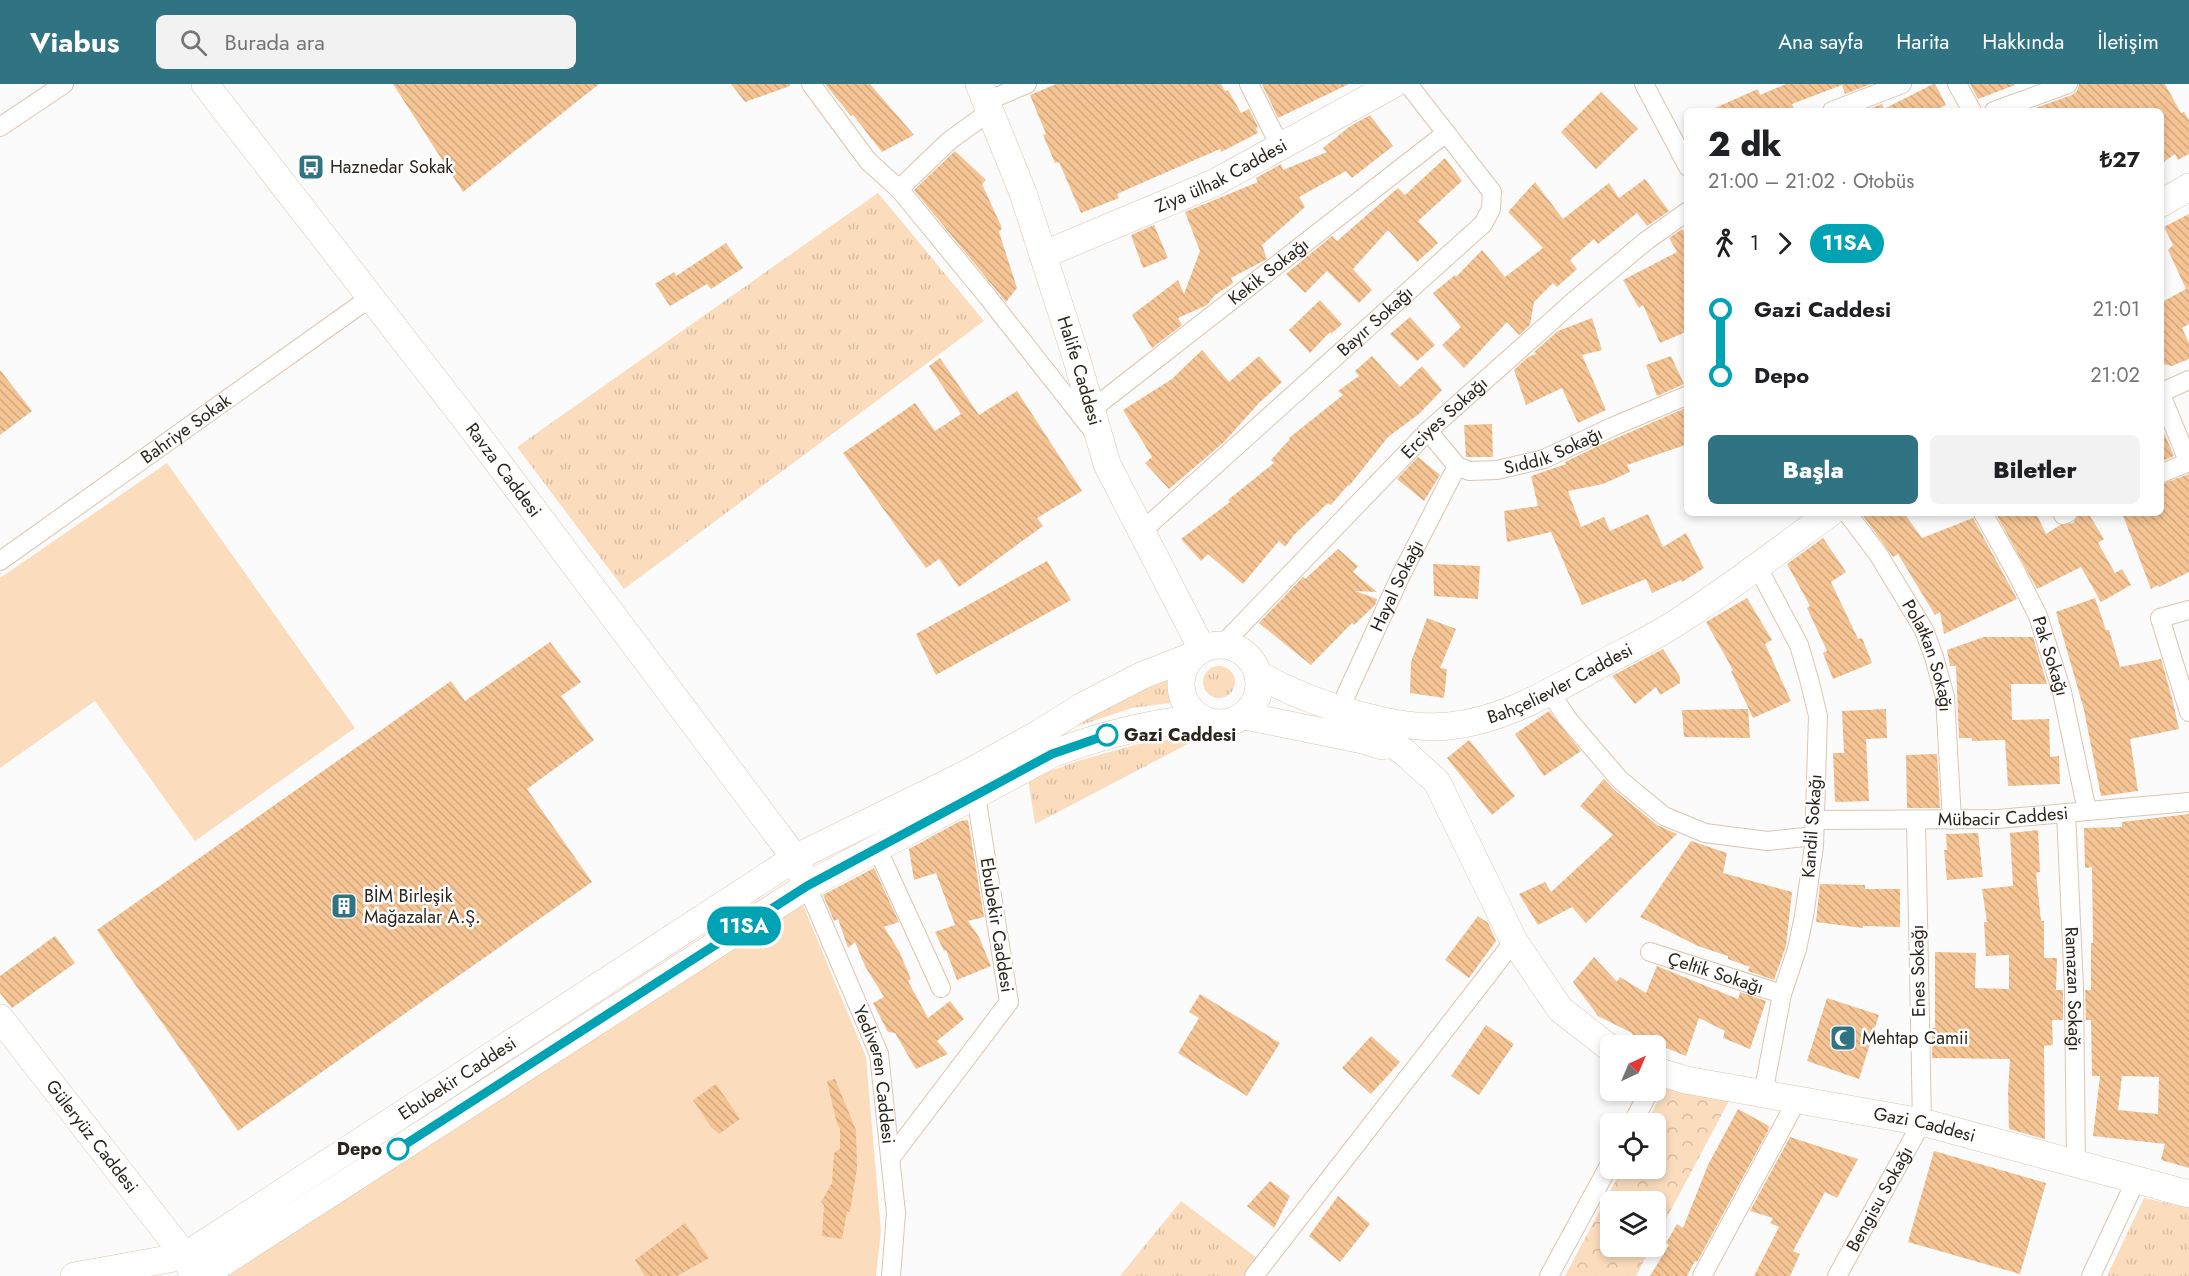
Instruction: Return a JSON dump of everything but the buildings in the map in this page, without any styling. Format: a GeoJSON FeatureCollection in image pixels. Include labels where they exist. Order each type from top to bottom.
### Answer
{"type":"FeatureCollection","features":[{"type":"Feature","properties":{"kind":"main road","name":"Ravza Caddesi"},"geometry":{"type":"LineString","coordinates":[[205,84],[466,420],[795,858]]}},
{"type":"Feature","properties":{"kind":"main road","name":"Ziya ülhak Caddesi"},"geometry":{"type":"LineString","coordinates":[[1043,255],[1214,183],[1396,84]]}},
{"type":"Feature","properties":{"kind":"main road","name":"Halife Caddesi"},"geometry":{"type":"LineString","coordinates":[[984,99],[1023,192],[1114,479],[1205,650]]}},
{"type":"Feature","properties":{"kind":"main road"},"geometry":{"type":"LineString","coordinates":[[2164,202],[2189,187]]}},
{"type":"Feature","properties":{"kind":"main road","name":"Bahçelievler Caddesi"},"geometry":{"type":"LineString","coordinates":[[1258,675],[1281,688],[1340,708],[1389,722],[1420,727],[1449,726],[1505,714],[1681,620],[1826,516]]}},
{"type":"Feature","properties":{"kind":"main road"},"geometry":{"type":"LineString","coordinates":[[1239,649],[1249,657],[1258,675],[1259,693],[1254,706],[1245,716],[1233,722],[1219,724],[1194,714],[1181,692],[1181,679],[1185,667],[1205,650],[1239,649]]}},
{"type":"Feature","properties":{"kind":"main road","name":"Ebubekir Caddesi"},"geometry":{"type":"LineString","coordinates":[[75,1276],[193,1270],[807,886],[877,848],[971,785],[1040,733],[1081,707],[1143,675],[1205,650]]}},
{"type":"Feature","properties":{"kind":"main road"},"geometry":{"type":"LineString","coordinates":[[1340,708],[1404,752],[1437,782],[1514,940],[1560,1009],[1600,1040]]}},
{"type":"Feature","properties":{"kind":"main road"},"geometry":{"type":"LineString","coordinates":[[1245,716],[1363,740],[1404,752]]}},
{"type":"Feature","properties":{"kind":"main road","name":"Ebubekir Caddesi"},"geometry":{"type":"LineString","coordinates":[[193,1270],[795,858],[971,785],[1088,740],[1162,722],[1201,718]]}},
{"type":"Feature","properties":{"kind":"main road"},"geometry":{"type":"LineString","coordinates":[[795,858],[807,886]]}},
{"type":"Feature","properties":{"kind":"main road","name":"Güleryüz Caddesi"},"geometry":{"type":"LineString","coordinates":[[0,1018],[193,1270]]}},
{"type":"Feature","properties":{"kind":"main road","name":"Gazi Caddesi"},"geometry":{"type":"LineString","coordinates":[[1666,1079],[1686,1080],[1922,1122],[2189,1194]]}},
{"type":"Feature","properties":{"kind":"street"},"geometry":{"type":"LineString","coordinates":[[0,126],[64,84]]}},
{"type":"Feature","properties":{"kind":"street"},"geometry":{"type":"LineString","coordinates":[[811,84],[868,161],[898,189],[987,296],[1101,441]]}},
{"type":"Feature","properties":{"kind":"street"},"geometry":{"type":"LineString","coordinates":[[898,189],[949,141],[984,99],[1027,84]]}},
{"type":"Feature","properties":{"kind":"street"},"geometry":{"type":"LineString","coordinates":[[1249,84],[1281,146]]}},
{"type":"Feature","properties":{"kind":"street","name":"Bayır Sokağı"},"geometry":{"type":"LineString","coordinates":[[1141,532],[1483,224],[1491,209],[1492,192],[1446,133],[1396,84]]}},
{"type":"Feature","properties":{"kind":"street"},"geometry":{"type":"LineString","coordinates":[[1644,84],[1684,159]]}},
{"type":"Feature","properties":{"kind":"street"},"geometry":{"type":"LineString","coordinates":[[1840,108],[1902,84]]}},
{"type":"Feature","properties":{"kind":"street"},"geometry":{"type":"LineString","coordinates":[[1957,84],[1970,108]]}},
{"type":"Feature","properties":{"kind":"street"},"geometry":{"type":"LineString","coordinates":[[2002,108],[2068,84]]}},
{"type":"Feature","properties":{"kind":"street","name":"Kekik Sokağı"},"geometry":{"type":"LineString","coordinates":[[1092,410],[1446,133]]}},
{"type":"Feature","properties":{"kind":"street","name":"Erciyes Sokağı"},"geometry":{"type":"LineString","coordinates":[[1205,650],[1428,430],[1574,301],[1646,241],[1684,214]]}},
{"type":"Feature","properties":{"kind":"street","name":"Bahriye Sokak"},"geometry":{"type":"LineString","coordinates":[[0,561],[371,297]]}},
{"type":"Feature","properties":{"kind":"street"},"geometry":{"type":"LineString","coordinates":[[2164,391],[2189,380]]}},
{"type":"Feature","properties":{"kind":"street","name":"Sıddık Sokağı"},"geometry":{"type":"LineString","coordinates":[[1457,466],[1469,471],[1497,470],[1527,465],[1684,397]]}},
{"type":"Feature","properties":{"kind":"street"},"geometry":{"type":"LineString","coordinates":[[2164,402],[2189,462],[2164,472]]}},
{"type":"Feature","properties":{"kind":"street"},"geometry":{"type":"LineString","coordinates":[[1428,430],[1457,466]]}},
{"type":"Feature","properties":{"kind":"street","name":"Hayal Sokağı"},"geometry":{"type":"LineString","coordinates":[[1340,708],[1400,577],[1457,466]]}},
{"type":"Feature","properties":{"kind":"street","name":"Polatkan Sokağı"},"geometry":{"type":"LineString","coordinates":[[1849,516],[1878,554],[1924,630],[1934,657],[1945,697],[1952,820]]}},
{"type":"Feature","properties":{"kind":"street","name":"Pak Sokağı"},"geometry":{"type":"LineString","coordinates":[[1985,516],[2038,616],[2062,692],[2086,811]]}},
{"type":"Feature","properties":{"kind":"street","name":"Kandil Sokağı"},"geometry":{"type":"LineString","coordinates":[[1756,566],[1799,645],[1818,716],[1814,828],[1804,916],[1797,949],[1782,994],[1763,1094]]}},
{"type":"Feature","properties":{"kind":"street"},"geometry":{"type":"LineString","coordinates":[[2189,610],[2160,618],[2189,711]]}},
{"type":"Feature","properties":{"kind":"street","name":"Mübacir Caddesi"},"geometry":{"type":"LineString","coordinates":[[1550,692],[1567,718],[1620,780],[1664,816],[1705,833],[1767,841],[1814,828],[1916,820],[1998,819],[2189,802]]}},
{"type":"Feature","properties":{"kind":"street","name":"Ebubekir Caddesi"},"geometry":{"type":"LineString","coordinates":[[890,1159],[1009,1002],[971,785]]}},
{"type":"Feature","properties":{"kind":"street","name":"Ramazan Sokağı"},"geometry":{"type":"LineString","coordinates":[[2066,813],[2074,988],[2076,1164]]}},
{"type":"Feature","properties":{"kind":"street","name":"Enes Sokağı"},"geometry":{"type":"LineString","coordinates":[[1916,820],[1922,1122]]}},
{"type":"Feature","properties":{"kind":"street"},"geometry":{"type":"LineString","coordinates":[[877,848],[941,988]]}},
{"type":"Feature","properties":{"kind":"street","name":"Yediveren Caddesi"},"geometry":{"type":"LineString","coordinates":[[807,886],[879,1054],[896,1213],[894,1275]]}},
{"type":"Feature","properties":{"kind":"street"},"geometry":{"type":"LineString","coordinates":[[1254,1276],[1514,940]]}},
{"type":"Feature","properties":{"kind":"street","name":"Çeltik Sokağı"},"geometry":{"type":"LineString","coordinates":[[1650,952],[1782,994]]}},
{"type":"Feature","properties":{"kind":"street"},"geometry":{"type":"LineString","coordinates":[[1702,1276],[1797,1100]]}},
{"type":"Feature","properties":{"kind":"street","name":"Bengisu Sokağı"},"geometry":{"type":"LineString","coordinates":[[1837,1276],[1922,1122]]}},
{"type":"Feature","properties":{"kind":"street"},"geometry":{"type":"LineString","coordinates":[[1549,1276],[1602,1179]]}},
{"type":"Feature","properties":{"kind":"street"},"geometry":{"type":"LineString","coordinates":[[2091,1276],[2136,1180]]}},
{"type":"Feature","properties":{"kind":"green space"},"geometry":{"type":"Polygon","coordinates":[[[878,193],[984,321],[624,589],[517,447],[878,193]]]}},
{"type":"Feature","properties":{"kind":"green space"},"geometry":{"type":"Polygon","coordinates":[[[167,463],[355,728],[195,841],[95,701],[0,768],[0,578],[167,463]]]}},
{"type":"Feature","properties":{"kind":"green space"},"geometry":{"type":"Polygon","coordinates":[[[1219,666],[1230,671],[1235,682],[1230,693],[1219,698],[1208,693],[1203,682],[1208,671],[1219,666]]]}},
{"type":"Feature","properties":{"kind":"green space"},"geometry":{"type":"Polygon","coordinates":[[[1173,669],[1178,702],[1132,708],[1066,730],[1173,669]]]}},
{"type":"Feature","properties":{"kind":"green space"},"geometry":{"type":"Polygon","coordinates":[[[1207,734],[1035,824],[1028,779],[1078,761],[1138,744],[1207,734]]]}},
{"type":"Feature","properties":{"kind":"green space"},"geometry":{"type":"Polygon","coordinates":[[[803,905],[866,1057],[881,1231],[876,1276],[224,1276],[803,905]]]}},
{"type":"Feature","properties":{"kind":"green space"},"geometry":{"type":"Polygon","coordinates":[[[1668,1082],[1729,1101],[1666,1219],[1666,1191],[1610,1191],[1617,1179],[1666,1179],[1666,1113],[1651,1113],[1658,1101],[1666,1101],[1668,1082]]]}},
{"type":"Feature","properties":{"kind":"green space"},"geometry":{"type":"Polygon","coordinates":[[[2144,1198],[2189,1208],[2189,1276],[2107,1276],[2144,1198]]]}},
{"type":"Feature","properties":{"kind":"green space"},"geometry":{"type":"Polygon","coordinates":[[[1181,1201],[1257,1258],[1246,1276],[1120,1276],[1181,1201]]]}},
{"type":"Feature","properties":{"kind":"green space"},"geometry":{"type":"Polygon","coordinates":[[[1600,1210],[1600,1257],[1646,1257],[1636,1276],[1565,1276],[1600,1210]]]}},
{"type":"Feature","properties":{"kind":"bus line","name":"11SA"},"geometry":{"type":"LineString","coordinates":[[398,1149],[807,886],[1052,754],[1107,735]]}},
{"type":"Feature","properties":{"kind":"place","name":"Haznedar Sokak"},"geometry":{"type":"Point","coordinates":[311,167]}},
{"type":"Feature","properties":{"kind":"place","name":"Gazi Caddesi"},"geometry":{"type":"Point","coordinates":[1107,735]}},
{"type":"Feature","properties":{"kind":"place","name":"BİM Birleşik Mağazalar A.Ş."},"geometry":{"type":"Point","coordinates":[344,906]}},
{"type":"Feature","properties":{"kind":"place","name":"Mehtap Camii"},"geometry":{"type":"Point","coordinates":[1843,1038]}},
{"type":"Feature","properties":{"kind":"place","name":"Depo"},"geometry":{"type":"Point","coordinates":[398,1149]}}]}
